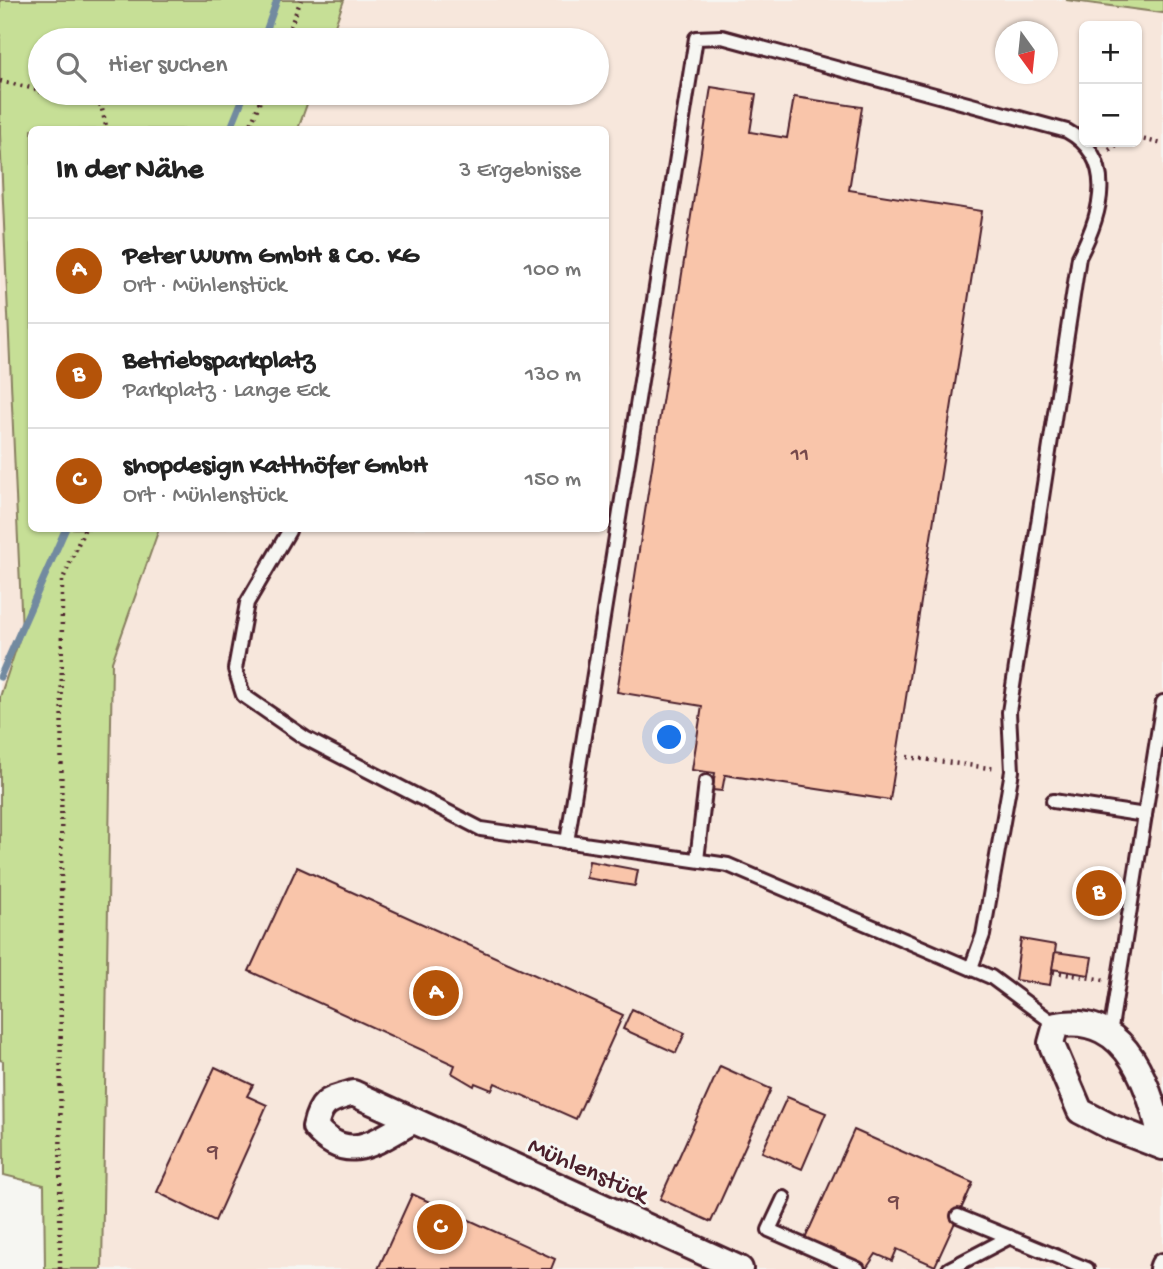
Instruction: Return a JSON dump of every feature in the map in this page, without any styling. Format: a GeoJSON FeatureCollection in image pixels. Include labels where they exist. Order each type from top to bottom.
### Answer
{"type":"FeatureCollection","features":[{"type":"Feature","properties":{"kind":"street"},"geometry":{"type":"LineString","coordinates":[[1073,1022],[1110,1034],[1132,1055],[1157,1120],[1163,1146],[1120,1131],[1080,1111],[1051,1043],[1056,1025],[1073,1022]]}},
{"type":"Feature","properties":{"kind":"street","name":"Mühlenstück"},"geometry":{"type":"LineString","coordinates":[[414,1121],[740,1269]]}},
{"type":"Feature","properties":{"kind":"lane"},"geometry":{"type":"LineString","coordinates":[[566,842],[696,38],[722,37],[1067,131],[1080,138],[1097,158],[1101,175],[1094,228],[1079,257],[1009,712],[1012,771],[983,935],[971,968]]}},
{"type":"Feature","properties":{"kind":"lane"},"geometry":{"type":"LineString","coordinates":[[288,532],[247,603],[235,669],[243,695],[305,738],[481,829],[728,865],[991,977],[1056,1025]]}},
{"type":"Feature","properties":{"kind":"lane"},"geometry":{"type":"LineString","coordinates":[[1110,1034],[1163,702]]}},
{"type":"Feature","properties":{"kind":"lane"},"geometry":{"type":"LineString","coordinates":[[697,860],[706,782]]}},
{"type":"Feature","properties":{"kind":"lane"},"geometry":{"type":"LineString","coordinates":[[1053,800],[1145,815]]}},
{"type":"Feature","properties":{"kind":"lane"},"geometry":{"type":"LineString","coordinates":[[784,1198],[769,1230],[859,1269]]}},
{"type":"Feature","properties":{"kind":"lane"},"geometry":{"type":"LineString","coordinates":[[958,1216],[1087,1269]]}},
{"type":"Feature","properties":{"kind":"lane"},"geometry":{"type":"LineString","coordinates":[[949,1269],[1010,1237]]}},
{"type":"Feature","properties":{"kind":"path"},"geometry":{"type":"LineString","coordinates":[[290,28],[302,0]]}},
{"type":"Feature","properties":{"kind":"path"},"geometry":{"type":"LineString","coordinates":[[0,81],[28,87]]}},
{"type":"Feature","properties":{"kind":"path"},"geometry":{"type":"LineString","coordinates":[[102,105],[106,126]]}},
{"type":"Feature","properties":{"kind":"path"},"geometry":{"type":"LineString","coordinates":[[250,126],[259,105]]}},
{"type":"Feature","properties":{"kind":"path"},"geometry":{"type":"LineString","coordinates":[[1142,139],[1163,144]]}},
{"type":"Feature","properties":{"kind":"path"},"geometry":{"type":"LineString","coordinates":[[60,1269],[62,581],[83,532]]}},
{"type":"Feature","properties":{"kind":"path"},"geometry":{"type":"LineString","coordinates":[[906,757],[1012,771]]}},
{"type":"Feature","properties":{"kind":"path"},"geometry":{"type":"LineString","coordinates":[[1053,972],[1119,982]]}},
{"type":"Feature","properties":{"kind":"shaded area"},"geometry":{"type":"Polygon","coordinates":[[[344,0],[1066,0],[1163,13],[1163,1269],[102,1269],[112,662],[158,532],[609,532],[609,126],[299,126],[307,105],[609,105],[609,28],[334,28],[344,0]]]}},
{"type":"Feature","properties":{"kind":"shaded area"},"geometry":{"type":"Polygon","coordinates":[[[0,134],[22,631],[0,697],[0,134]]]}},
{"type":"Feature","properties":{"kind":"green space"},"geometry":{"type":"Polygon","coordinates":[[[0,0],[344,0],[334,28],[28,28],[28,105],[307,105],[299,126],[28,126],[28,532],[158,532],[112,662],[102,1269],[45,1269],[44,1185],[4,1175],[3,1061],[0,1060],[0,697],[22,631],[0,134],[0,0]]]}},
{"type":"Feature","properties":{"kind":"green space"},"geometry":{"type":"Polygon","coordinates":[[[1066,0],[1163,0],[1163,13],[1066,0]]]}},
{"type":"Feature","properties":{"kind":"building"},"geometry":{"type":"Polygon","coordinates":[[[711,87],[756,94],[750,132],[787,138],[794,97],[862,107],[849,190],[982,211],[890,800],[725,775],[722,791],[712,790],[715,773],[692,770],[702,706],[617,692],[711,87]]]}},
{"type":"Feature","properties":{"kind":"building"},"geometry":{"type":"Polygon","coordinates":[[[589,861],[638,870],[635,886],[586,878],[589,861]]]}},
{"type":"Feature","properties":{"kind":"building"},"geometry":{"type":"Polygon","coordinates":[[[297,867],[623,1015],[576,1119],[495,1083],[492,1090],[475,1083],[474,1086],[452,1073],[455,1065],[249,971],[297,867]]]}},
{"type":"Feature","properties":{"kind":"building"},"geometry":{"type":"Polygon","coordinates":[[[1021,939],[1056,945],[1050,985],[1015,980],[1021,939]]]}},
{"type":"Feature","properties":{"kind":"building"},"geometry":{"type":"Polygon","coordinates":[[[1055,952],[1092,957],[1089,975],[1052,969],[1055,952]]]}},
{"type":"Feature","properties":{"kind":"building"},"geometry":{"type":"Polygon","coordinates":[[[632,1009],[685,1033],[676,1053],[623,1029],[632,1009]]]}},
{"type":"Feature","properties":{"kind":"building"},"geometry":{"type":"Polygon","coordinates":[[[720,1066],[771,1089],[711,1222],[660,1199],[720,1066]]]}},
{"type":"Feature","properties":{"kind":"building"},"geometry":{"type":"Polygon","coordinates":[[[215,1067],[253,1085],[247,1096],[267,1105],[215,1221],[157,1192],[215,1067]]]}},
{"type":"Feature","properties":{"kind":"building"},"geometry":{"type":"Polygon","coordinates":[[[787,1097],[826,1113],[802,1169],[762,1152],[787,1097]]]}},
{"type":"Feature","properties":{"kind":"building"},"geometry":{"type":"Polygon","coordinates":[[[854,1130],[973,1183],[935,1266],[897,1249],[892,1261],[876,1254],[866,1269],[804,1241],[854,1130]]]}},
{"type":"Feature","properties":{"kind":"building"},"geometry":{"type":"Polygon","coordinates":[[[412,1194],[555,1259],[551,1269],[378,1269],[412,1194]]]}},
{"type":"Feature","properties":{"kind":"waterway"},"geometry":{"type":"LineString","coordinates":[[267,28],[277,0]]}},
{"type":"Feature","properties":{"kind":"waterway"},"geometry":{"type":"LineString","coordinates":[[232,126],[240,105]]}},
{"type":"Feature","properties":{"kind":"waterway"},"geometry":{"type":"LineString","coordinates":[[0,677],[64,532]]}},
{"type":"Feature","properties":{"kind":"place","name":"Betriebsparkplatz"},"geometry":{"type":"Point","coordinates":[1099,893]}},
{"type":"Feature","properties":{"kind":"place","name":"Peter Wurm GmbH & Co. KG"},"geometry":{"type":"Point","coordinates":[436,993]}},
{"type":"Feature","properties":{"kind":"place","name":"shopdesign Katthöfer GmbH"},"geometry":{"type":"Point","coordinates":[440,1227]}}]}
